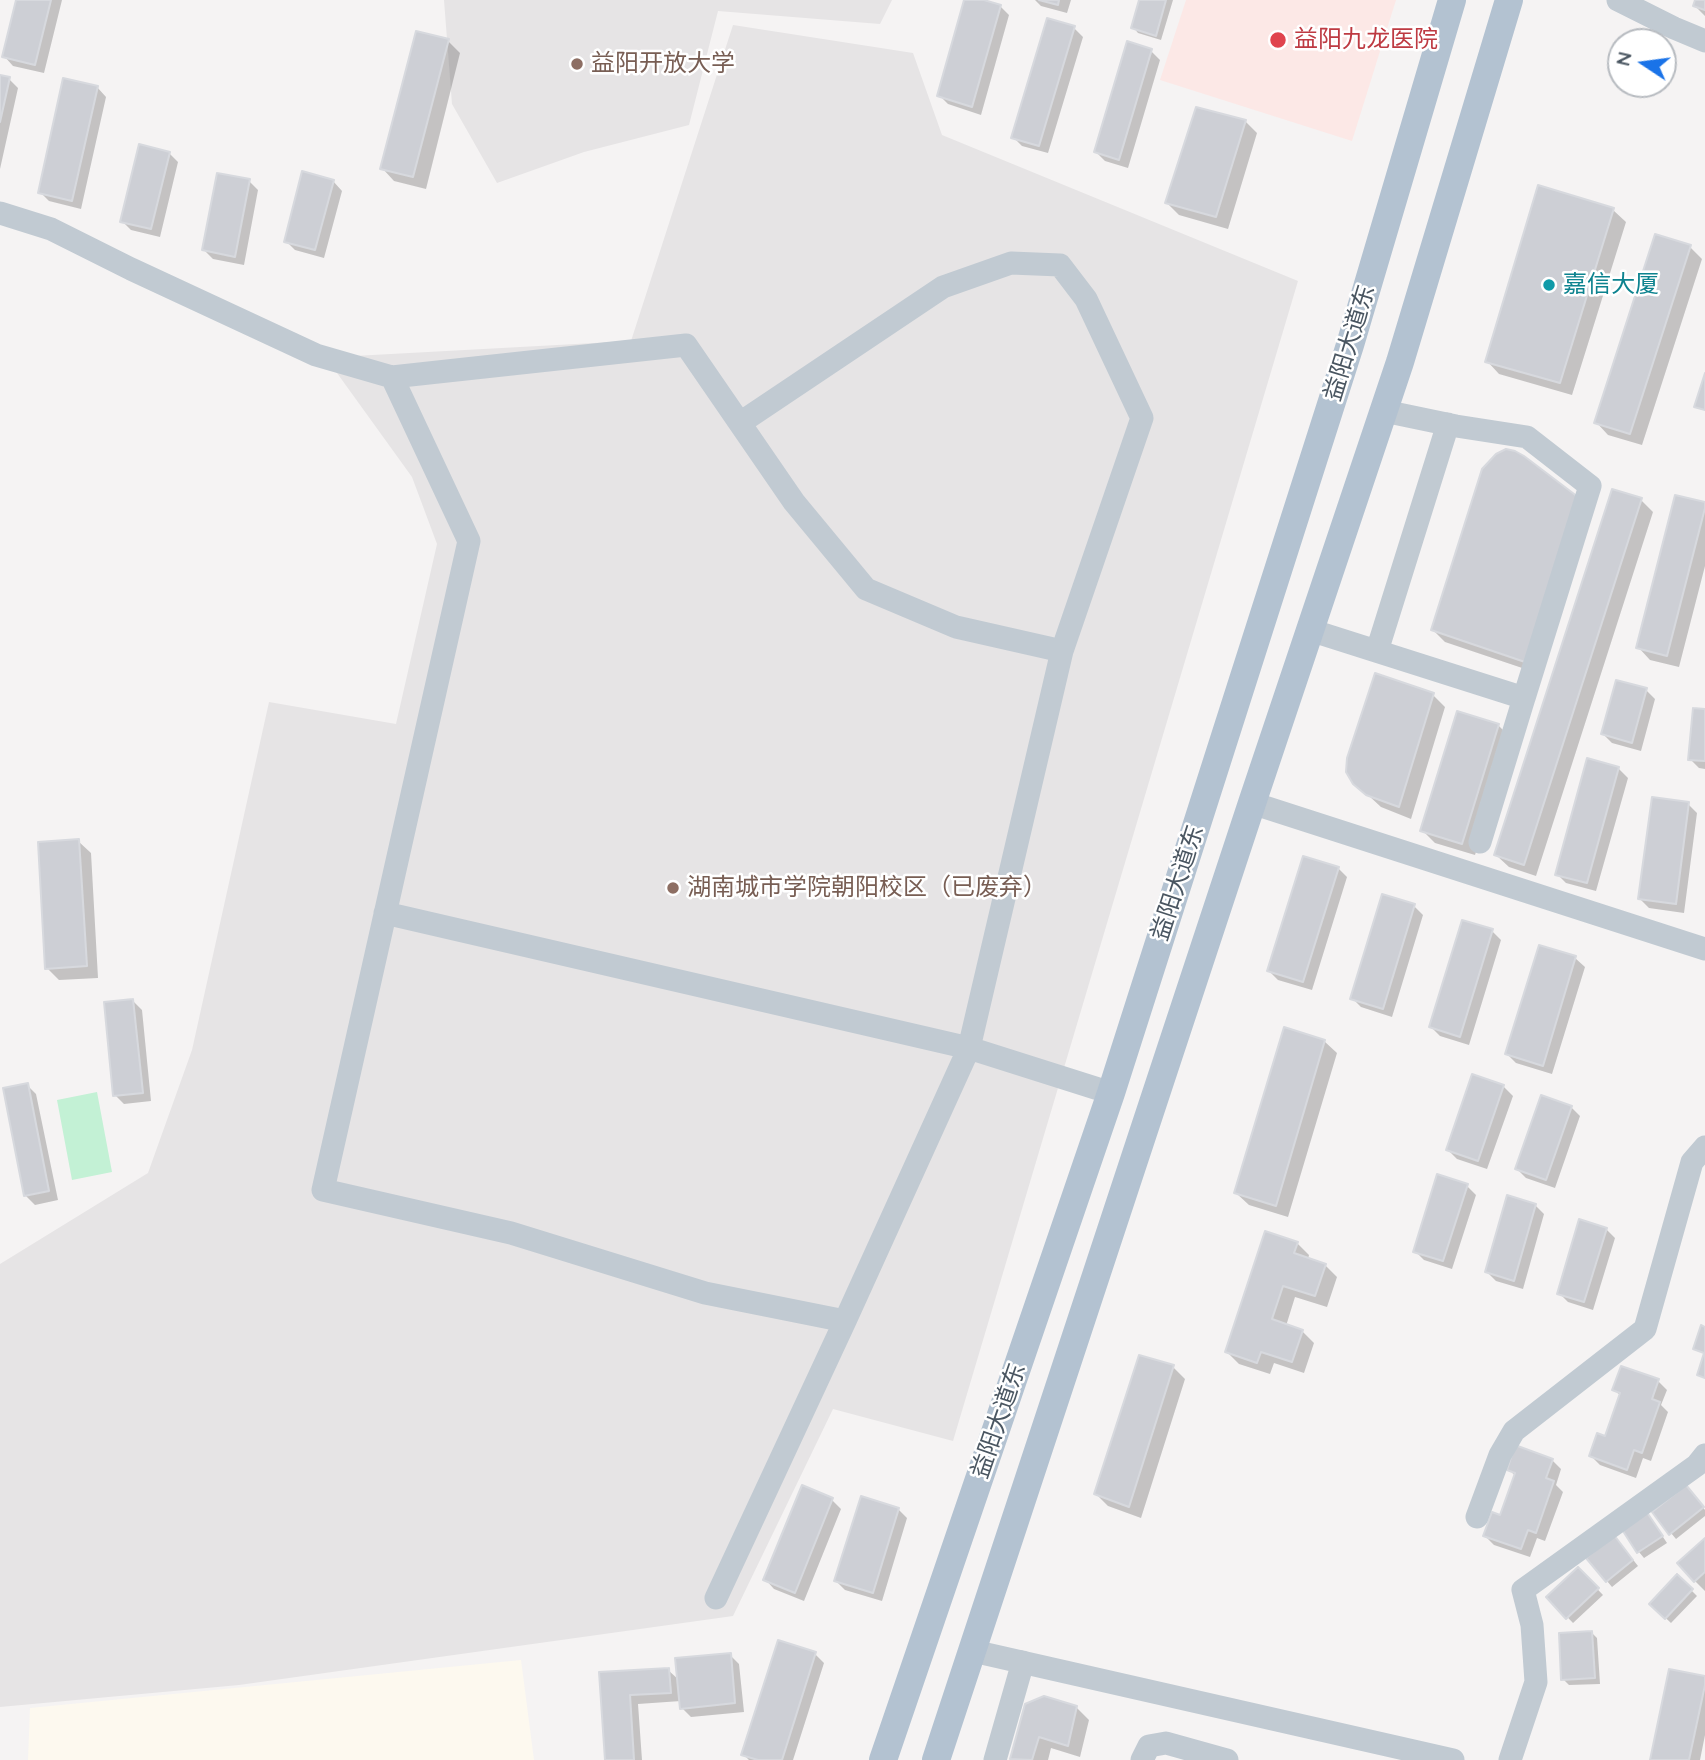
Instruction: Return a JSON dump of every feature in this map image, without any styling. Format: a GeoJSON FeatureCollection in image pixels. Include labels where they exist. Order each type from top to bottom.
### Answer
{"type":"FeatureCollection","features":[{"type":"Feature","properties":{"kind":"main road","name":"益阳大道东"},"geometry":{"type":"LineString","coordinates":[[883,1760],[1111,1093],[1346,359],[1452,0]]}},
{"type":"Feature","properties":{"kind":"main road"},"geometry":{"type":"LineString","coordinates":[[936,1760],[1400,362],[1509,0]]}},
{"type":"Feature","properties":{"kind":"street"},"geometry":{"type":"LineString","coordinates":[[1618,0],[1705,41]]}},
{"type":"Feature","properties":{"kind":"street"},"geometry":{"type":"LineString","coordinates":[[0,213],[51,229],[316,355],[392,377],[686,345],[794,502],[866,589],[956,627],[1062,651]]}},
{"type":"Feature","properties":{"kind":"street"},"geometry":{"type":"LineString","coordinates":[[716,1598],[969,1048],[1062,651],[1142,418],[1086,299],[1060,265],[1012,263],[943,287],[740,423]]}},
{"type":"Feature","properties":{"kind":"street"},"geometry":{"type":"LineString","coordinates":[[392,377],[468,541],[323,1190],[511,1233],[705,1293],[845,1321]]}},
{"type":"Feature","properties":{"kind":"street"},"geometry":{"type":"LineString","coordinates":[[1384,411],[1527,437],[1590,486],[1480,842]]}},
{"type":"Feature","properties":{"kind":"street"},"geometry":{"type":"LineString","coordinates":[[1377,651],[1448,424]]}},
{"type":"Feature","properties":{"kind":"street"},"geometry":{"type":"LineString","coordinates":[[1310,630],[1524,698]]}},
{"type":"Feature","properties":{"kind":"street"},"geometry":{"type":"LineString","coordinates":[[1252,803],[1705,948]]}},
{"type":"Feature","properties":{"kind":"street"},"geometry":{"type":"LineString","coordinates":[[385,913],[969,1048],[1111,1093]]}},
{"type":"Feature","properties":{"kind":"street"},"geometry":{"type":"LineString","coordinates":[[1477,1517],[1500,1455],[1514,1431],[1645,1329],[1692,1162],[1705,1147]]}},
{"type":"Feature","properties":{"kind":"street"},"geometry":{"type":"LineString","coordinates":[[1510,1760],[1536,1682],[1532,1625],[1523,1590],[1697,1465],[1705,1455]]}},
{"type":"Feature","properties":{"kind":"street"},"geometry":{"type":"LineString","coordinates":[[972,1651],[1453,1760]]}},
{"type":"Feature","properties":{"kind":"street"},"geometry":{"type":"LineString","coordinates":[[995,1760],[1023,1662]]}},
{"type":"Feature","properties":{"kind":"street"},"geometry":{"type":"LineString","coordinates":[[1142,1760],[1149,1746],[1166,1743],[1227,1760]]}},
{"type":"Feature","properties":{"kind":"shaded area","name":"益阳开放大学"},"geometry":{"type":"Polygon","coordinates":[[[444,0],[892,0],[880,24],[718,11],[689,125],[584,152],[497,183],[452,104],[444,0]]]}},
{"type":"Feature","properties":{"kind":"shaded area","name":"益阳九龙医院"},"geometry":{"type":"Polygon","coordinates":[[[1186,0],[1396,0],[1352,141],[1160,80],[1186,0]]]}},
{"type":"Feature","properties":{"kind":"shaded area","name":"湖南城市学院朝阳校区（已废弃）"},"geometry":{"type":"Polygon","coordinates":[[[733,25],[913,53],[942,135],[1298,281],[953,1441],[833,1409],[733,1616],[239,1685],[0,1707],[0,1264],[148,1173],[192,1050],[269,702],[396,724],[437,544],[412,477],[337,373],[354,356],[631,341],[733,25]]]}},
{"type":"Feature","properties":{"kind":"shaded area"},"geometry":{"type":"Polygon","coordinates":[[[521,1660],[534,1760],[28,1760],[30,1708],[521,1660]]]}},
{"type":"Feature","properties":{"kind":"green space"},"geometry":{"type":"Polygon","coordinates":[[[97,1092],[112,1172],[72,1180],[57,1100],[97,1092]]]}},
{"type":"Feature","properties":{"kind":"building"},"geometry":{"type":"Polygon","coordinates":[[[16,0],[51,0],[35,65],[2,57],[16,0]]]}},
{"type":"Feature","properties":{"kind":"building"},"geometry":{"type":"Polygon","coordinates":[[[964,0],[984,0],[1001,5],[972,107],[937,96],[964,0]]]}},
{"type":"Feature","properties":{"kind":"building"},"geometry":{"type":"Polygon","coordinates":[[[1039,0],[1059,0],[1058,5],[1039,0]]]}},
{"type":"Feature","properties":{"kind":"building"},"geometry":{"type":"Polygon","coordinates":[[[1139,0],[1166,0],[1156,36],[1131,28],[1139,0]]]}},
{"type":"Feature","properties":{"kind":"building"},"geometry":{"type":"Polygon","coordinates":[[[1695,0],[1705,0],[1705,10],[1693,6],[1695,0]]]}},
{"type":"Feature","properties":{"kind":"building"},"geometry":{"type":"Polygon","coordinates":[[[1047,18],[1075,26],[1039,146],[1011,138],[1047,18]]]}},
{"type":"Feature","properties":{"kind":"building"},"geometry":{"type":"Polygon","coordinates":[[[416,31],[449,39],[413,177],[380,169],[416,31]]]}},
{"type":"Feature","properties":{"kind":"building"},"geometry":{"type":"Polygon","coordinates":[[[1127,41],[1152,49],[1119,160],[1094,152],[1127,41]]]}},
{"type":"Feature","properties":{"kind":"building"},"geometry":{"type":"Polygon","coordinates":[[[0,75],[10,77],[0,122],[0,75]]]}},
{"type":"Feature","properties":{"kind":"building"},"geometry":{"type":"Polygon","coordinates":[[[63,78],[98,86],[72,201],[38,193],[63,78]]]}},
{"type":"Feature","properties":{"kind":"building"},"geometry":{"type":"Polygon","coordinates":[[[1196,107],[1246,120],[1216,217],[1165,203],[1196,107]]]}},
{"type":"Feature","properties":{"kind":"building"},"geometry":{"type":"Polygon","coordinates":[[[139,144],[170,152],[151,229],[120,222],[139,144]]]}},
{"type":"Feature","properties":{"kind":"building"},"geometry":{"type":"Polygon","coordinates":[[[302,171],[334,180],[315,250],[284,242],[302,171]]]}},
{"type":"Feature","properties":{"kind":"building"},"geometry":{"type":"Polygon","coordinates":[[[217,173],[250,179],[235,257],[202,250],[217,173]]]}},
{"type":"Feature","properties":{"kind":"building","name":"嘉信大厦"},"geometry":{"type":"Polygon","coordinates":[[[1538,185],[1614,208],[1560,383],[1485,362],[1538,185]]]}},
{"type":"Feature","properties":{"kind":"building"},"geometry":{"type":"Polygon","coordinates":[[[1655,234],[1691,245],[1630,434],[1594,423],[1655,234]]]}},
{"type":"Feature","properties":{"kind":"building"},"geometry":{"type":"Polygon","coordinates":[[[1705,373],[1705,410],[1694,407],[1705,373]]]}},
{"type":"Feature","properties":{"kind":"building"},"geometry":{"type":"Polygon","coordinates":[[[1506,449],[1524,456],[1578,497],[1525,662],[1431,630],[1482,469],[1496,454],[1506,449]]]}},
{"type":"Feature","properties":{"kind":"building"},"geometry":{"type":"Polygon","coordinates":[[[1612,489],[1642,498],[1524,865],[1494,855],[1612,489]]]}},
{"type":"Feature","properties":{"kind":"building"},"geometry":{"type":"Polygon","coordinates":[[[1675,495],[1705,502],[1705,508],[1667,656],[1636,648],[1675,495]]]}},
{"type":"Feature","properties":{"kind":"building"},"geometry":{"type":"Polygon","coordinates":[[[1375,673],[1434,693],[1399,807],[1366,795],[1353,784],[1346,772],[1347,758],[1375,673]]]}},
{"type":"Feature","properties":{"kind":"building"},"geometry":{"type":"Polygon","coordinates":[[[1616,680],[1647,688],[1632,743],[1601,734],[1616,680]]]}},
{"type":"Feature","properties":{"kind":"building"},"geometry":{"type":"Polygon","coordinates":[[[1693,708],[1705,709],[1705,761],[1688,760],[1693,708]]]}},
{"type":"Feature","properties":{"kind":"building"},"geometry":{"type":"Polygon","coordinates":[[[1457,711],[1499,724],[1462,844],[1420,831],[1457,711]]]}},
{"type":"Feature","properties":{"kind":"building"},"geometry":{"type":"Polygon","coordinates":[[[1587,758],[1619,767],[1587,883],[1555,875],[1587,758]]]}},
{"type":"Feature","properties":{"kind":"building"},"geometry":{"type":"Polygon","coordinates":[[[1652,797],[1689,802],[1676,904],[1638,899],[1652,797]]]}},
{"type":"Feature","properties":{"kind":"building"},"geometry":{"type":"Polygon","coordinates":[[[79,839],[87,966],[45,969],[38,842],[79,839]]]}},
{"type":"Feature","properties":{"kind":"building"},"geometry":{"type":"Polygon","coordinates":[[[1303,856],[1339,867],[1303,982],[1267,971],[1303,856]]]}},
{"type":"Feature","properties":{"kind":"building"},"geometry":{"type":"Polygon","coordinates":[[[1382,894],[1415,904],[1383,1009],[1350,999],[1382,894]]]}},
{"type":"Feature","properties":{"kind":"building"},"geometry":{"type":"Polygon","coordinates":[[[1462,920],[1493,929],[1460,1037],[1429,1027],[1462,920]]]}},
{"type":"Feature","properties":{"kind":"building"},"geometry":{"type":"Polygon","coordinates":[[[1539,945],[1576,956],[1543,1066],[1505,1054],[1539,945]]]}},
{"type":"Feature","properties":{"kind":"building"},"geometry":{"type":"Polygon","coordinates":[[[133,999],[143,1093],[113,1096],[104,1002],[133,999]]]}},
{"type":"Feature","properties":{"kind":"building"},"geometry":{"type":"Polygon","coordinates":[[[1284,1027],[1325,1040],[1276,1206],[1234,1193],[1284,1027]]]}},
{"type":"Feature","properties":{"kind":"building"},"geometry":{"type":"Polygon","coordinates":[[[1472,1074],[1504,1085],[1478,1161],[1446,1150],[1472,1074]]]}},
{"type":"Feature","properties":{"kind":"building"},"geometry":{"type":"Polygon","coordinates":[[[28,1083],[49,1191],[24,1196],[3,1088],[28,1083]]]}},
{"type":"Feature","properties":{"kind":"building"},"geometry":{"type":"Polygon","coordinates":[[[1541,1095],[1572,1106],[1546,1180],[1515,1169],[1541,1095]]]}},
{"type":"Feature","properties":{"kind":"building"},"geometry":{"type":"Polygon","coordinates":[[[1437,1174],[1468,1184],[1443,1261],[1413,1252],[1437,1174]]]}},
{"type":"Feature","properties":{"kind":"building"},"geometry":{"type":"Polygon","coordinates":[[[1507,1195],[1536,1204],[1514,1281],[1485,1272],[1507,1195]]]}},
{"type":"Feature","properties":{"kind":"building"},"geometry":{"type":"Polygon","coordinates":[[[1579,1219],[1607,1228],[1584,1302],[1557,1294],[1579,1219]]]}},
{"type":"Feature","properties":{"kind":"building"},"geometry":{"type":"Polygon","coordinates":[[[1265,1231],[1298,1242],[1294,1253],[1326,1264],[1315,1296],[1283,1286],[1272,1319],[1303,1330],[1292,1362],[1261,1352],[1257,1363],[1225,1352],[1265,1231]]]}},
{"type":"Feature","properties":{"kind":"building"},"geometry":{"type":"Polygon","coordinates":[[[1701,1325],[1705,1327],[1705,1378],[1697,1375],[1704,1353],[1693,1349],[1701,1325]]]}},
{"type":"Feature","properties":{"kind":"building"},"geometry":{"type":"Polygon","coordinates":[[[1139,1355],[1174,1365],[1129,1507],[1094,1494],[1139,1355]]]}},
{"type":"Feature","properties":{"kind":"building"},"geometry":{"type":"Polygon","coordinates":[[[1621,1366],[1659,1379],[1652,1399],[1660,1402],[1642,1453],[1634,1450],[1627,1470],[1589,1456],[1597,1433],[1605,1436],[1620,1393],[1612,1390],[1621,1366]]]}},
{"type":"Feature","properties":{"kind":"building"},"geometry":{"type":"Polygon","coordinates":[[[1515,1445],[1553,1459],[1546,1478],[1554,1481],[1536,1533],[1528,1530],[1521,1549],[1483,1536],[1492,1512],[1500,1515],[1515,1473],[1507,1470],[1515,1445]]]}},
{"type":"Feature","properties":{"kind":"building"},"geometry":{"type":"Polygon","coordinates":[[[802,1485],[833,1498],[795,1593],[763,1580],[802,1485]]]}},
{"type":"Feature","properties":{"kind":"building"},"geometry":{"type":"Polygon","coordinates":[[[1686,1485],[1704,1507],[1669,1535],[1652,1512],[1686,1485]]]}},
{"type":"Feature","properties":{"kind":"building"},"geometry":{"type":"Polygon","coordinates":[[[861,1496],[899,1508],[873,1593],[834,1581],[861,1496]]]}},
{"type":"Feature","properties":{"kind":"building"},"geometry":{"type":"Polygon","coordinates":[[[1646,1511],[1663,1536],[1637,1553],[1621,1528],[1646,1511]]]}},
{"type":"Feature","properties":{"kind":"building"},"geometry":{"type":"Polygon","coordinates":[[[1614,1535],[1633,1560],[1606,1582],[1586,1558],[1614,1535]]]}},
{"type":"Feature","properties":{"kind":"building"},"geometry":{"type":"Polygon","coordinates":[[[1705,1538],[1705,1572],[1694,1582],[1677,1563],[1705,1538]]]}},
{"type":"Feature","properties":{"kind":"building"},"geometry":{"type":"Polygon","coordinates":[[[1578,1567],[1599,1588],[1566,1619],[1546,1597],[1578,1567]]]}},
{"type":"Feature","properties":{"kind":"building"},"geometry":{"type":"Polygon","coordinates":[[[1677,1574],[1693,1589],[1665,1619],[1649,1604],[1677,1574]]]}},
{"type":"Feature","properties":{"kind":"building"},"geometry":{"type":"Polygon","coordinates":[[[1592,1631],[1595,1678],[1561,1680],[1559,1633],[1592,1631]]]}},
{"type":"Feature","properties":{"kind":"building"},"geometry":{"type":"Polygon","coordinates":[[[778,1640],[816,1652],[782,1760],[758,1760],[741,1755],[778,1640]]]}},
{"type":"Feature","properties":{"kind":"building"},"geometry":{"type":"Polygon","coordinates":[[[731,1653],[735,1703],[680,1709],[675,1658],[731,1653]]]}},
{"type":"Feature","properties":{"kind":"building"},"geometry":{"type":"Polygon","coordinates":[[[669,1668],[671,1693],[630,1695],[634,1760],[605,1760],[599,1672],[669,1668]]]}},
{"type":"Feature","properties":{"kind":"building"},"geometry":{"type":"Polygon","coordinates":[[[1669,1669],[1705,1676],[1689,1760],[1650,1760],[1669,1669]]]}},
{"type":"Feature","properties":{"kind":"building"},"geometry":{"type":"Polygon","coordinates":[[[1044,1696],[1077,1706],[1068,1746],[1039,1737],[1032,1760],[1010,1759],[1025,1704],[1044,1696]]]}},
{"type":"Feature","properties":{"kind":"place","name":"益阳九龙医院"},"geometry":{"type":"Point","coordinates":[1278,40]}},
{"type":"Feature","properties":{"kind":"place","name":"益阳开放大学"},"geometry":{"type":"Point","coordinates":[577,64]}},
{"type":"Feature","properties":{"kind":"place","name":"嘉信大厦"},"geometry":{"type":"Point","coordinates":[1549,285]}},
{"type":"Feature","properties":{"kind":"place","name":"湖南城市学院朝阳校区（已废弃）"},"geometry":{"type":"Point","coordinates":[673,888]}}]}
